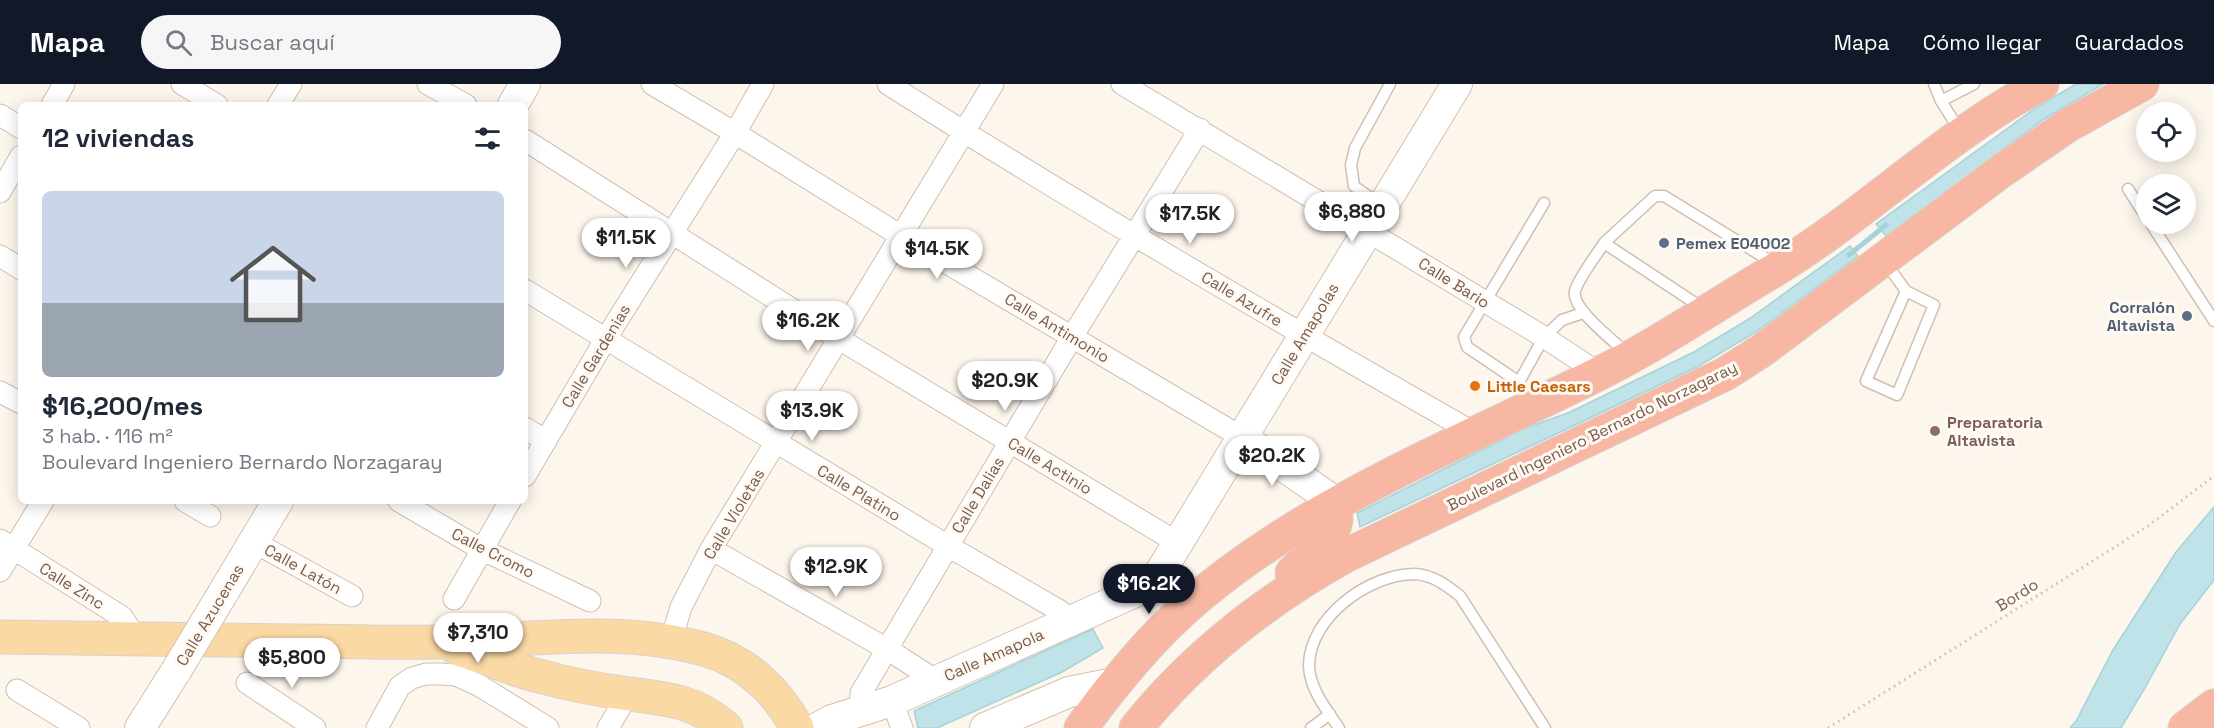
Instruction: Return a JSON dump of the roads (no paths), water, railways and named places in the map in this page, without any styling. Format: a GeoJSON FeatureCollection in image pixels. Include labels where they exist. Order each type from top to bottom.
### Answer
{"type":"FeatureCollection","features":[{"type":"Feature","properties":{"kind":"highway","name":"Boulevard Ingeniero Bernardo Norzagaray"},"geometry":{"type":"LineString","coordinates":[[1137,728],[1175,682],[1254,613],[1347,555],[1725,374],[1761,351],[1868,241],[1962,134],[2005,104],[2042,84]]}},
{"type":"Feature","properties":{"kind":"highway","name":"Boulevard Ingeniero Bernardo Norzagaray"},"geometry":{"type":"LineString","coordinates":[[1081,728],[1114,684],[1180,613],[1271,543],[1334,505],[1476,434],[1525,395],[1600,374],[1780,267],[1868,241],[2000,172],[2067,126],[2142,84]]}},
{"type":"Feature","properties":{"kind":"highway"},"geometry":{"type":"LineString","coordinates":[[1278,597],[1286,580],[1330,535],[1336,520],[1334,505]]}},
{"type":"Feature","properties":{"kind":"highway"},"geometry":{"type":"LineString","coordinates":[[2185,728],[2214,706]]}},
{"type":"Feature","properties":{"kind":"main road"},"geometry":{"type":"LineString","coordinates":[[0,637],[441,642],[542,637],[626,637],[671,641],[710,651],[752,673],[769,687],[797,728]]}},
{"type":"Feature","properties":{"kind":"main road"},"geometry":{"type":"LineString","coordinates":[[441,642],[537,676],[688,704],[711,714],[726,728]]}},
{"type":"Feature","properties":{"kind":"street"},"geometry":{"type":"LineString","coordinates":[[54,102],[64,84]]}},
{"type":"Feature","properties":{"kind":"street"},"geometry":{"type":"LineString","coordinates":[[182,84],[212,102]]}},
{"type":"Feature","properties":{"kind":"street"},"geometry":{"type":"LineString","coordinates":[[280,102],[291,84]]}},
{"type":"Feature","properties":{"kind":"street"},"geometry":{"type":"LineString","coordinates":[[428,84],[461,102]]}},
{"type":"Feature","properties":{"kind":"street"},"geometry":{"type":"LineString","coordinates":[[515,102],[525,84]]}},
{"type":"Feature","properties":{"kind":"street","name":"Calle Antimonio"},"geometry":{"type":"LineString","coordinates":[[652,84],[901,236],[1243,438],[1328,496],[1334,505]]}},
{"type":"Feature","properties":{"kind":"street","name":"Calle Gardenias"},"geometry":{"type":"LineString","coordinates":[[528,471],[605,340],[735,133],[763,84]]}},
{"type":"Feature","properties":{"kind":"street","name":"Calle Azufre"},"geometry":{"type":"LineString","coordinates":[[888,84],[1304,336],[1476,434]]}},
{"type":"Feature","properties":{"kind":"street","name":"Calle Violetas"},"geometry":{"type":"LineString","coordinates":[[671,641],[681,607],[711,549],[993,84]]}},
{"type":"Feature","properties":{"kind":"street","name":"Calle Bario"},"geometry":{"type":"LineString","coordinates":[[1122,84],[1200,129],[1375,219],[1484,302],[1544,337],[1600,374]]}},
{"type":"Feature","properties":{"kind":"street","name":"Calle Amapolas"},"geometry":{"type":"LineString","coordinates":[[1153,584],[1457,84]]}},
{"type":"Feature","properties":{"kind":"street"},"geometry":{"type":"LineString","coordinates":[[0,115],[18,126]]}},
{"type":"Feature","properties":{"kind":"street","name":"Calle Dalias"},"geometry":{"type":"LineString","coordinates":[[861,711],[861,693],[1072,337],[1200,129]]}},
{"type":"Feature","properties":{"kind":"street","name":"Calle Actinio"},"geometry":{"type":"LineString","coordinates":[[528,142],[839,339],[1178,543]]}},
{"type":"Feature","properties":{"kind":"street"},"geometry":{"type":"LineString","coordinates":[[0,192],[18,161]]}},
{"type":"Feature","properties":{"kind":"street"},"geometry":{"type":"LineString","coordinates":[[0,256],[18,267]]}},
{"type":"Feature","properties":{"kind":"street","name":"Calle Platino"},"geometry":{"type":"LineString","coordinates":[[528,292],[776,443],[1060,611],[1067,623]]}},
{"type":"Feature","properties":{"kind":"street"},"geometry":{"type":"LineString","coordinates":[[0,392],[18,401]]}},
{"type":"Feature","properties":{"kind":"street"},"geometry":{"type":"LineString","coordinates":[[528,430],[546,441]]}},
{"type":"Feature","properties":{"kind":"street"},"geometry":{"type":"LineString","coordinates":[[0,571],[7,544],[40,504]]}},
{"type":"Feature","properties":{"kind":"street"},"geometry":{"type":"LineString","coordinates":[[190,504],[210,516]]}},
{"type":"Feature","properties":{"kind":"street","name":"Calle Azucenas"},"geometry":{"type":"LineString","coordinates":[[140,728],[276,504]]}},
{"type":"Feature","properties":{"kind":"street","name":"Calle Cromo"},"geometry":{"type":"LineString","coordinates":[[404,504],[481,549],[590,601]]}},
{"type":"Feature","properties":{"kind":"street"},"geometry":{"type":"LineString","coordinates":[[454,599],[508,504]]}},
{"type":"Feature","properties":{"kind":"street","name":"Calle Latón"},"geometry":{"type":"LineString","coordinates":[[254,542],[352,596]]}},
{"type":"Feature","properties":{"kind":"street","name":"Calle Zinc"},"geometry":{"type":"LineString","coordinates":[[7,544],[122,617],[137,639]]}},
{"type":"Feature","properties":{"kind":"street"},"geometry":{"type":"LineString","coordinates":[[711,549],[887,650],[926,674],[933,682]]}},
{"type":"Feature","properties":{"kind":"street"},"geometry":{"type":"LineString","coordinates":[[1153,584],[1180,613]]}},
{"type":"Feature","properties":{"kind":"street","name":"Calle Amapola"},"geometry":{"type":"LineString","coordinates":[[825,724],[861,711],[898,716],[933,682],[1153,584]]}},
{"type":"Feature","properties":{"kind":"street"},"geometry":{"type":"LineString","coordinates":[[376,728],[400,686],[412,678],[426,674],[456,675],[480,686],[548,728]]}},
{"type":"Feature","properties":{"kind":"street"},"geometry":{"type":"LineString","coordinates":[[247,683],[315,728]]}},
{"type":"Feature","properties":{"kind":"street"},"geometry":{"type":"LineString","coordinates":[[985,728],[1069,692],[1114,684]]}},
{"type":"Feature","properties":{"kind":"street"},"geometry":{"type":"LineString","coordinates":[[16,690],[79,728]]}},
{"type":"Feature","properties":{"kind":"street"},"geometry":{"type":"LineString","coordinates":[[608,728],[628,694]]}},
{"type":"Feature","properties":{"kind":"lane"},"geometry":{"type":"LineString","coordinates":[[1375,219],[1354,186],[1351,165],[1355,148],[1390,84]]}},
{"type":"Feature","properties":{"kind":"lane"},"geometry":{"type":"LineString","coordinates":[[1934,84],[1941,101],[1962,134]]}},
{"type":"Feature","properties":{"kind":"lane"},"geometry":{"type":"LineString","coordinates":[[1941,101],[1974,84]]}},
{"type":"Feature","properties":{"kind":"lane"},"geometry":{"type":"LineString","coordinates":[[2128,189],[2136,201]]}},
{"type":"Feature","properties":{"kind":"lane"},"geometry":{"type":"LineString","coordinates":[[1631,357],[1583,312],[1575,301],[1575,289],[1604,243],[1655,196],[1664,196],[1780,267]]}},
{"type":"Feature","properties":{"kind":"lane"},"geometry":{"type":"LineString","coordinates":[[1544,203],[1464,337],[1467,347],[1525,395],[1544,337],[1562,320],[1583,312]]}},
{"type":"Feature","properties":{"kind":"lane"},"geometry":{"type":"LineString","coordinates":[[2157,234],[2214,321]]}},
{"type":"Feature","properties":{"kind":"lane"},"geometry":{"type":"LineString","coordinates":[[1868,241],[1906,291],[1934,305],[1897,395],[1866,381],[1906,291]]}},
{"type":"Feature","properties":{"kind":"lane"},"geometry":{"type":"LineString","coordinates":[[1604,243],[1707,311]]}},
{"type":"Feature","properties":{"kind":"lane"},"geometry":{"type":"LineString","coordinates":[[1339,728],[1312,686],[1309,667],[1312,644],[1325,620],[1340,605],[1368,587],[1398,576],[1416,574],[1442,582],[1460,596],[1545,728]]}},
{"type":"Feature","properties":{"kind":"lane"},"geometry":{"type":"LineString","coordinates":[[1311,728],[1330,714]]}},
{"type":"Feature","properties":{"kind":"water"},"geometry":{"type":"Polygon","coordinates":[[[2076,84],[2103,84],[2044,119],[1886,236],[1876,224],[2037,107],[2076,84]]]}},
{"type":"Feature","properties":{"kind":"water"},"geometry":{"type":"Polygon","coordinates":[[[1850,246],[1858,256],[1756,332],[1697,367],[1360,527],[1357,513],[1523,429],[1568,413],[1694,352],[1749,319],[1850,246]]]}},
{"type":"Feature","properties":{"kind":"water"},"geometry":{"type":"Polygon","coordinates":[[[2214,507],[2214,580],[2180,624],[2121,728],[2070,728],[2076,721],[2113,650],[2176,552],[2214,507]]]}},
{"type":"Feature","properties":{"kind":"water"},"geometry":{"type":"Polygon","coordinates":[[[1093,629],[1103,648],[1062,672],[937,728],[918,728],[914,711],[1093,629]]]}},
{"type":"Feature","properties":{"kind":"waterway"},"geometry":{"type":"LineString","coordinates":[[1849,255],[1886,225]]}},
{"type":"Feature","properties":{"kind":"place","name":"Pemex E04002"},"geometry":{"type":"Point","coordinates":[1664,243]}},
{"type":"Feature","properties":{"kind":"place","name":"Corralón Altavista"},"geometry":{"type":"Point","coordinates":[2187,316]}},
{"type":"Feature","properties":{"kind":"place","name":"Little Caesars"},"geometry":{"type":"Point","coordinates":[1475,386]}},
{"type":"Feature","properties":{"kind":"place","name":"Preparatoria Altavista"},"geometry":{"type":"Point","coordinates":[1935,431]}}]}
